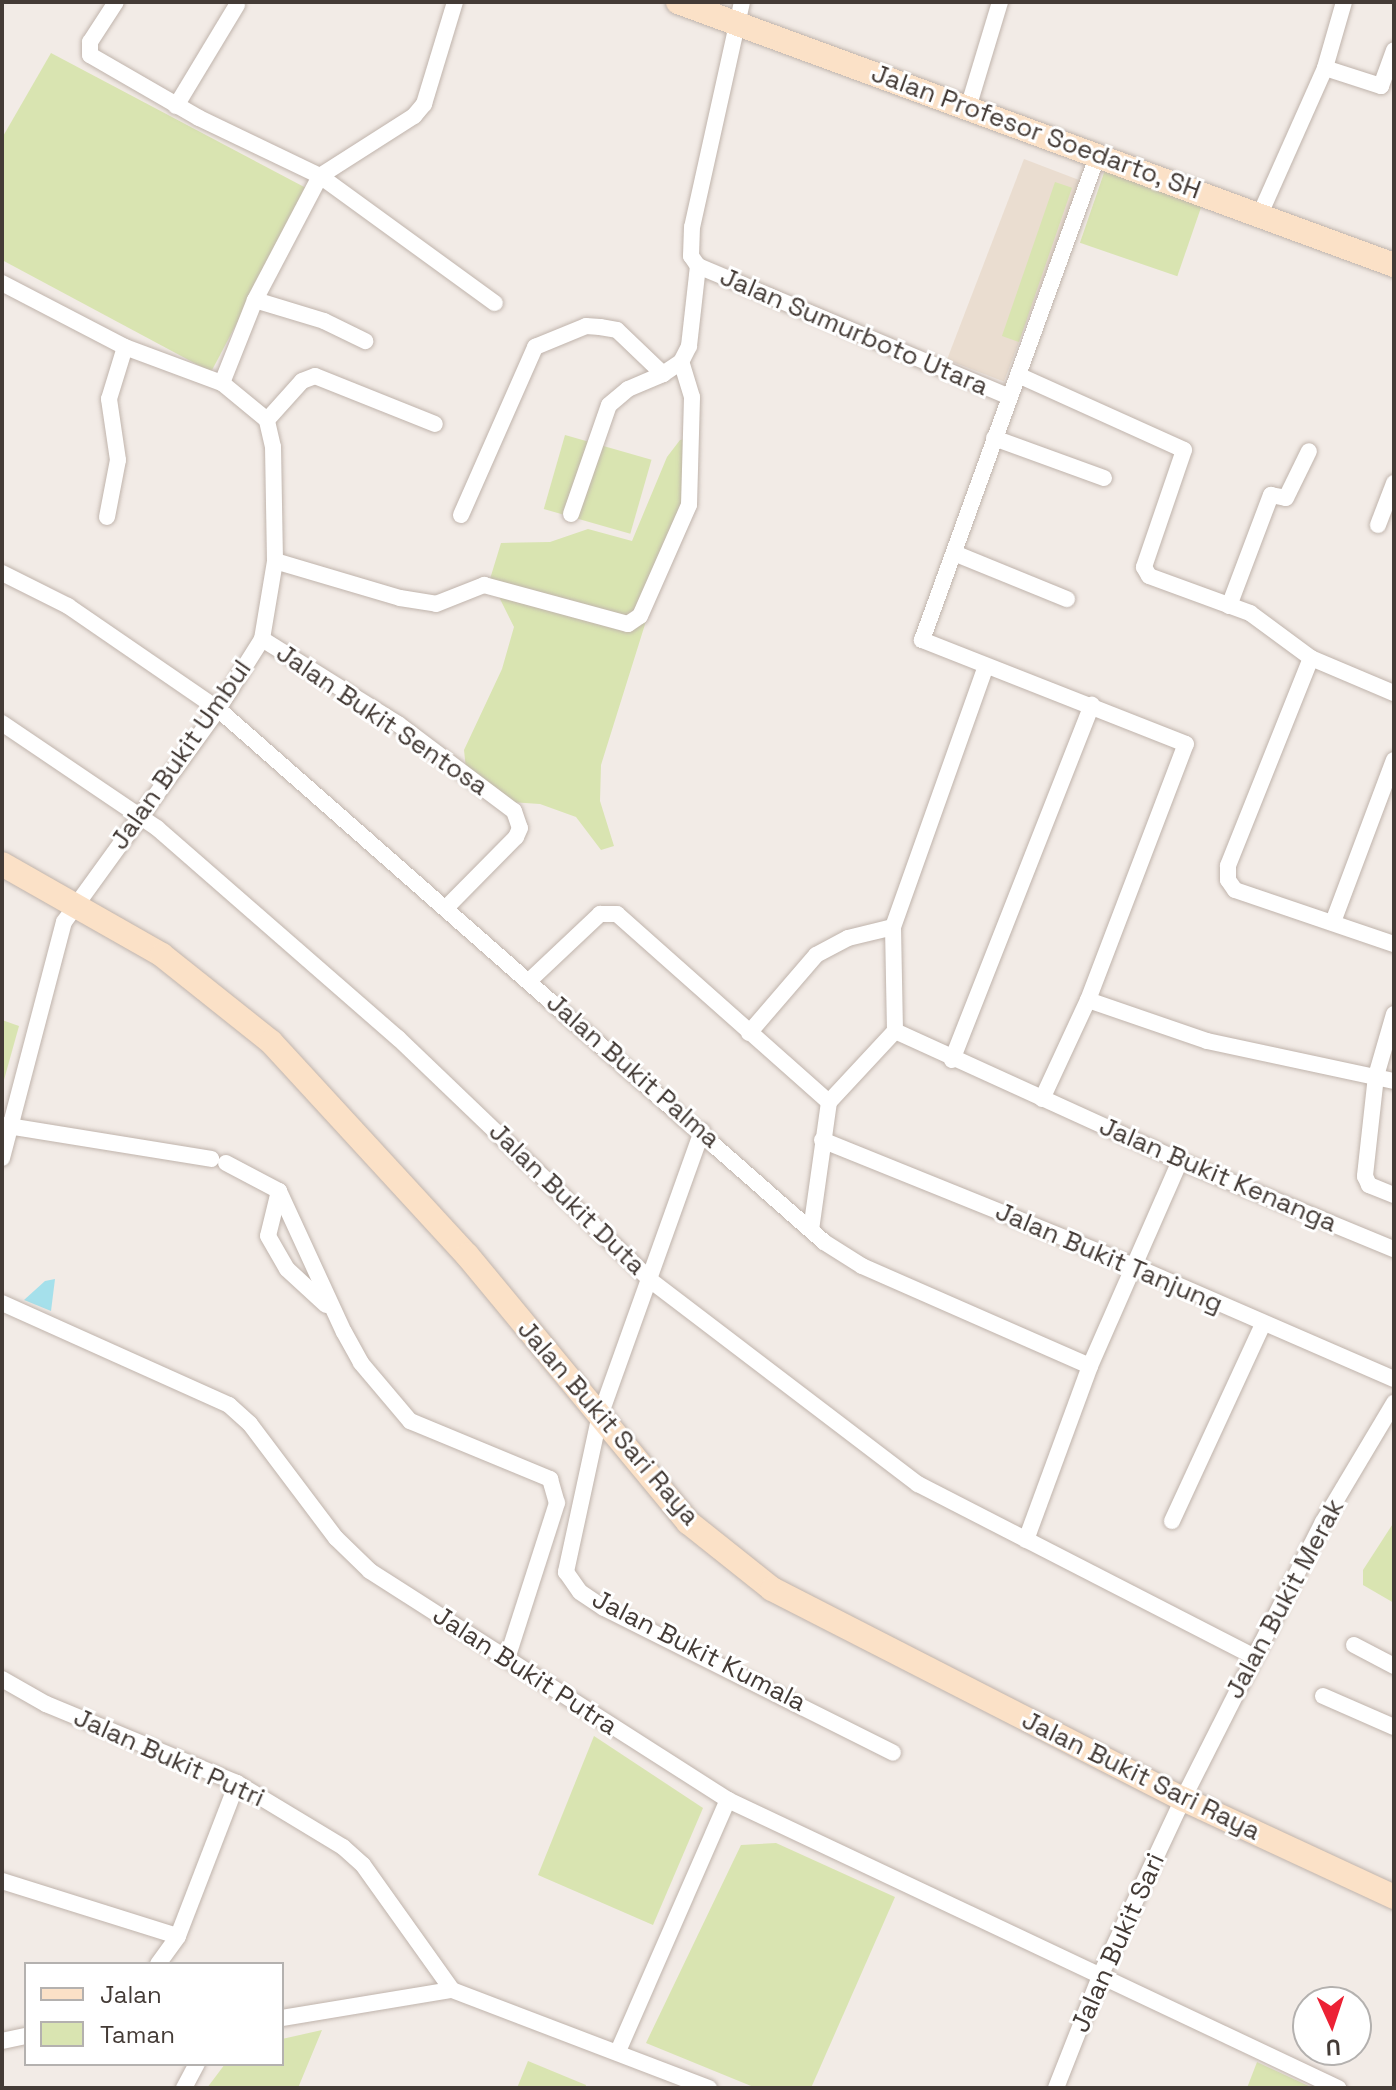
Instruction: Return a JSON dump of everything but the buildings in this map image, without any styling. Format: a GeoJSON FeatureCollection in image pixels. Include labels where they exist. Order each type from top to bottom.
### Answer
{"type":"FeatureCollection","features":[{"type":"Feature","properties":{"kind":"street"},"geometry":{"type":"LineString","coordinates":[[116,2],[90,42],[90,55],[176,106],[320,176],[495,303]]}},
{"type":"Feature","properties":{"kind":"street"},"geometry":{"type":"LineString","coordinates":[[222,383],[255,300],[320,176],[414,116],[424,104],[455,2]]}},
{"type":"Feature","properties":{"kind":"street","name":"Jalan Profesor Soedarto, SH"},"geometry":{"type":"LineString","coordinates":[[678,2],[739,13],[968,108],[1261,212],[1394,265]]}},
{"type":"Feature","properties":{"kind":"street"},"geometry":{"type":"LineString","coordinates":[[968,108],[1000,2]]}},
{"type":"Feature","properties":{"kind":"street"},"geometry":{"type":"LineString","coordinates":[[1261,212],[1325,68],[1344,2]]}},
{"type":"Feature","properties":{"kind":"street"},"geometry":{"type":"LineString","coordinates":[[176,106],[237,5]]}},
{"type":"Feature","properties":{"kind":"street","name":"Jalan Sumurboto Utara"},"geometry":{"type":"LineString","coordinates":[[681,362],[689,346],[698,266],[688,247],[739,13]]}},
{"type":"Feature","properties":{"kind":"street"},"geometry":{"type":"LineString","coordinates":[[1325,68],[1381,86],[1394,50]]}},
{"type":"Feature","properties":{"kind":"street"},"geometry":{"type":"LineString","coordinates":[[1042,1099],[1088,1000],[1186,748],[1185,740],[922,642],[1098,154]]}},
{"type":"Feature","properties":{"kind":"street","name":"Jalan Sumurboto Utara"},"geometry":{"type":"LineString","coordinates":[[698,266],[1009,397]]}},
{"type":"Feature","properties":{"kind":"street"},"geometry":{"type":"LineString","coordinates":[[2,283],[125,347],[222,383],[267,420],[302,381],[315,376],[435,424]]}},
{"type":"Feature","properties":{"kind":"street"},"geometry":{"type":"LineString","coordinates":[[255,300],[324,321],[365,341]]}},
{"type":"Feature","properties":{"kind":"street"},"geometry":{"type":"LineString","coordinates":[[461,515],[542,340],[586,326],[617,330],[663,374]]}},
{"type":"Feature","properties":{"kind":"street"},"geometry":{"type":"LineString","coordinates":[[107,517],[118,460],[109,399],[125,347]]}},
{"type":"Feature","properties":{"kind":"street"},"geometry":{"type":"LineString","coordinates":[[275,561],[400,598],[436,604],[484,585],[628,624],[640,616],[689,505],[692,397],[681,362],[663,374],[628,389],[609,405],[571,514]]}},
{"type":"Feature","properties":{"kind":"street"},"geometry":{"type":"LineString","coordinates":[[1018,375],[1184,450],[1145,573],[1264,620],[1311,658],[1394,693]]}},
{"type":"Feature","properties":{"kind":"street","name":"Jalan Bukit Umbul"},"geometry":{"type":"LineString","coordinates":[[2,1158],[6,1126],[50,966],[74,902],[218,709],[262,639],[275,561],[275,473],[267,420]]}},
{"type":"Feature","properties":{"kind":"street"},"geometry":{"type":"LineString","coordinates":[[994,438],[1104,478]]}},
{"type":"Feature","properties":{"kind":"street"},"geometry":{"type":"LineString","coordinates":[[1229,606],[1271,495],[1286,498],[1309,451]]}},
{"type":"Feature","properties":{"kind":"street"},"geometry":{"type":"LineString","coordinates":[[1378,525],[1394,483]]}},
{"type":"Feature","properties":{"kind":"street"},"geometry":{"type":"LineString","coordinates":[[954,553],[1067,599]]}},
{"type":"Feature","properties":{"kind":"street","name":"Jalan Bukit Palma"},"geometry":{"type":"LineString","coordinates":[[2,573],[68,606],[218,709],[702,1131],[811,1230],[862,1266],[1090,1366]]}},
{"type":"Feature","properties":{"kind":"street","name":"Jalan Bukit Sentosa"},"geometry":{"type":"LineString","coordinates":[[262,639],[398,724],[514,811],[520,828],[516,837],[446,908]]}},
{"type":"Feature","properties":{"kind":"street"},"geometry":{"type":"LineString","coordinates":[[1311,658],[1228,866],[1228,880],[1235,890],[1394,944]]}},
{"type":"Feature","properties":{"kind":"street"},"geometry":{"type":"LineString","coordinates":[[811,1230],[829,1102],[895,1031],[893,927],[985,668]]}},
{"type":"Feature","properties":{"kind":"street"},"geometry":{"type":"LineString","coordinates":[[952,1060],[1092,705]]}},
{"type":"Feature","properties":{"kind":"street","name":"Jalan Bukit Duta"},"geometry":{"type":"LineString","coordinates":[[2,723],[141,814],[398,1038],[650,1280],[918,1484],[1254,1657]]}},
{"type":"Feature","properties":{"kind":"street"},"geometry":{"type":"LineString","coordinates":[[1333,922],[1394,760]]}},
{"type":"Feature","properties":{"kind":"street","name":"Jalan Bukit Sari Raya"},"geometry":{"type":"LineString","coordinates":[[2,864],[74,902],[202,982],[271,1042],[467,1255],[599,1419],[688,1522],[772,1589],[1183,1799],[1394,1897]]}},
{"type":"Feature","properties":{"kind":"street"},"geometry":{"type":"LineString","coordinates":[[529,981],[600,914],[617,914],[829,1102]]}},
{"type":"Feature","properties":{"kind":"street"},"geometry":{"type":"LineString","coordinates":[[749,1033],[816,955],[848,938],[893,927]]}},
{"type":"Feature","properties":{"kind":"street"},"geometry":{"type":"LineString","coordinates":[[1088,1000],[1207,1041],[1394,1081]]}},
{"type":"Feature","properties":{"kind":"street"},"geometry":{"type":"LineString","coordinates":[[1394,1014],[1376,1076],[1365,1176],[1369,1185],[1394,1195]]}},
{"type":"Feature","properties":{"kind":"street","name":"Jalan Bukit Kenanga"},"geometry":{"type":"LineString","coordinates":[[895,1031],[952,1060],[1180,1161],[1394,1249]]}},
{"type":"Feature","properties":{"kind":"street"},"geometry":{"type":"LineString","coordinates":[[6,1126],[218,1161],[279,1191],[333,1311],[361,1363],[410,1421],[550,1479],[557,1503],[507,1659]]}},
{"type":"Feature","properties":{"kind":"street","name":"Jalan Bukit Kumala"},"geometry":{"type":"LineString","coordinates":[[702,1131],[599,1419],[565,1561],[570,1581],[604,1608],[893,1753]]}},
{"type":"Feature","properties":{"kind":"street","name":"Jalan Bukit Tanjung"},"geometry":{"type":"LineString","coordinates":[[822,1140],[1134,1266],[1394,1379]]}},
{"type":"Feature","properties":{"kind":"street"},"geometry":{"type":"LineString","coordinates":[[1026,1540],[1090,1366],[1180,1161]]}},
{"type":"Feature","properties":{"kind":"street"},"geometry":{"type":"LineString","coordinates":[[279,1191],[268,1236],[287,1269],[333,1311]]}},
{"type":"Feature","properties":{"kind":"street","name":"Jalan Bukit Putra"},"geometry":{"type":"LineString","coordinates":[[2,1303],[229,1405],[370,1571],[728,1800],[1338,2088]]}},
{"type":"Feature","properties":{"kind":"street"},"geometry":{"type":"LineString","coordinates":[[1172,1521],[1263,1324]]}},
{"type":"Feature","properties":{"kind":"street","name":"Jalan Bukit Merak"},"geometry":{"type":"LineString","coordinates":[[1183,1799],[1323,1522],[1394,1403]]}},
{"type":"Feature","properties":{"kind":"street"},"geometry":{"type":"LineString","coordinates":[[1354,1645],[1394,1666]]}},
{"type":"Feature","properties":{"kind":"street","name":"Jalan Bukit Putri"},"geometry":{"type":"LineString","coordinates":[[2,1679],[46,1704],[237,1783],[298,1817],[363,1865],[452,1990]]}},
{"type":"Feature","properties":{"kind":"street"},"geometry":{"type":"LineString","coordinates":[[1323,1696],[1394,1727]]}},
{"type":"Feature","properties":{"kind":"street"},"geometry":{"type":"LineString","coordinates":[[159,1962],[178,1936],[237,1783]]}},
{"type":"Feature","properties":{"kind":"street","name":"Jalan Bukit Sari"},"geometry":{"type":"LineString","coordinates":[[1056,2088],[1101,1974],[1183,1799]]}},
{"type":"Feature","properties":{"kind":"street"},"geometry":{"type":"LineString","coordinates":[[619,2049],[728,1800]]}},
{"type":"Feature","properties":{"kind":"street"},"geometry":{"type":"LineString","coordinates":[[2,1881],[178,1936]]}},
{"type":"Feature","properties":{"kind":"street"},"geometry":{"type":"LineString","coordinates":[[284,2018],[452,1990],[619,2049],[709,2088]]}},
{"type":"Feature","properties":{"kind":"street"},"geometry":{"type":"LineString","coordinates":[[2,2041],[24,2036]]}},
{"type":"Feature","properties":{"kind":"street"},"geometry":{"type":"LineString","coordinates":[[184,2088],[196,2066]]}},
{"type":"Feature","properties":{"kind":"shaded area"},"geometry":{"type":"Polygon","coordinates":[[[1024,159],[1081,181],[1004,382],[947,360],[1024,159]]]}},
{"type":"Feature","properties":{"kind":"green space"},"geometry":{"type":"Polygon","coordinates":[[[51,53],[308,189],[211,372],[2,260],[2,138],[51,53]]]}},
{"type":"Feature","properties":{"kind":"green space"},"geometry":{"type":"Polygon","coordinates":[[[1105,170],[1202,204],[1177,276],[1080,243],[1105,170]]]}},
{"type":"Feature","properties":{"kind":"green space"},"geometry":{"type":"Polygon","coordinates":[[[1055,182],[1072,188],[1019,342],[1002,336],[1055,182]]]}},
{"type":"Feature","properties":{"kind":"green space"},"geometry":{"type":"Polygon","coordinates":[[[565,435],[652,460],[630,534],[544,509],[565,435]]]}},
{"type":"Feature","properties":{"kind":"green space"},"geometry":{"type":"Polygon","coordinates":[[[697,436],[697,458],[601,765],[600,801],[614,846],[601,850],[576,817],[540,804],[510,802],[466,769],[464,750],[502,669],[514,627],[490,579],[501,543],[550,542],[588,529],[632,541],[667,457],[680,440],[697,436]]]}},
{"type":"Feature","properties":{"kind":"green space"},"geometry":{"type":"Polygon","coordinates":[[[2,1020],[19,1026],[2,1087],[2,1020]]]}},
{"type":"Feature","properties":{"kind":"green space"},"geometry":{"type":"Polygon","coordinates":[[[1394,1522],[1394,1603],[1363,1585],[1363,1570],[1394,1522]]]}},
{"type":"Feature","properties":{"kind":"green space"},"geometry":{"type":"Polygon","coordinates":[[[594,1736],[703,1808],[653,1925],[538,1875],[594,1736]]]}},
{"type":"Feature","properties":{"kind":"green space"},"geometry":{"type":"Polygon","coordinates":[[[776,1843],[895,1897],[811,2088],[756,2088],[646,2043],[741,1845],[776,1843]]]}},
{"type":"Feature","properties":{"kind":"green space"},"geometry":{"type":"Polygon","coordinates":[[[322,2030],[298,2088],[207,2088],[224,2066],[284,2066],[284,2039],[322,2030]]]}},
{"type":"Feature","properties":{"kind":"green space"},"geometry":{"type":"Polygon","coordinates":[[[528,2061],[586,2085],[585,2088],[517,2088],[528,2061]]]}},
{"type":"Feature","properties":{"kind":"green space"},"geometry":{"type":"Polygon","coordinates":[[[1257,2062],[1313,2088],[1247,2088],[1257,2062]]]}},
{"type":"Feature","properties":{"kind":"water"},"geometry":{"type":"Polygon","coordinates":[[[55,1279],[51,1311],[24,1300],[45,1281],[55,1279]]]}}]}
